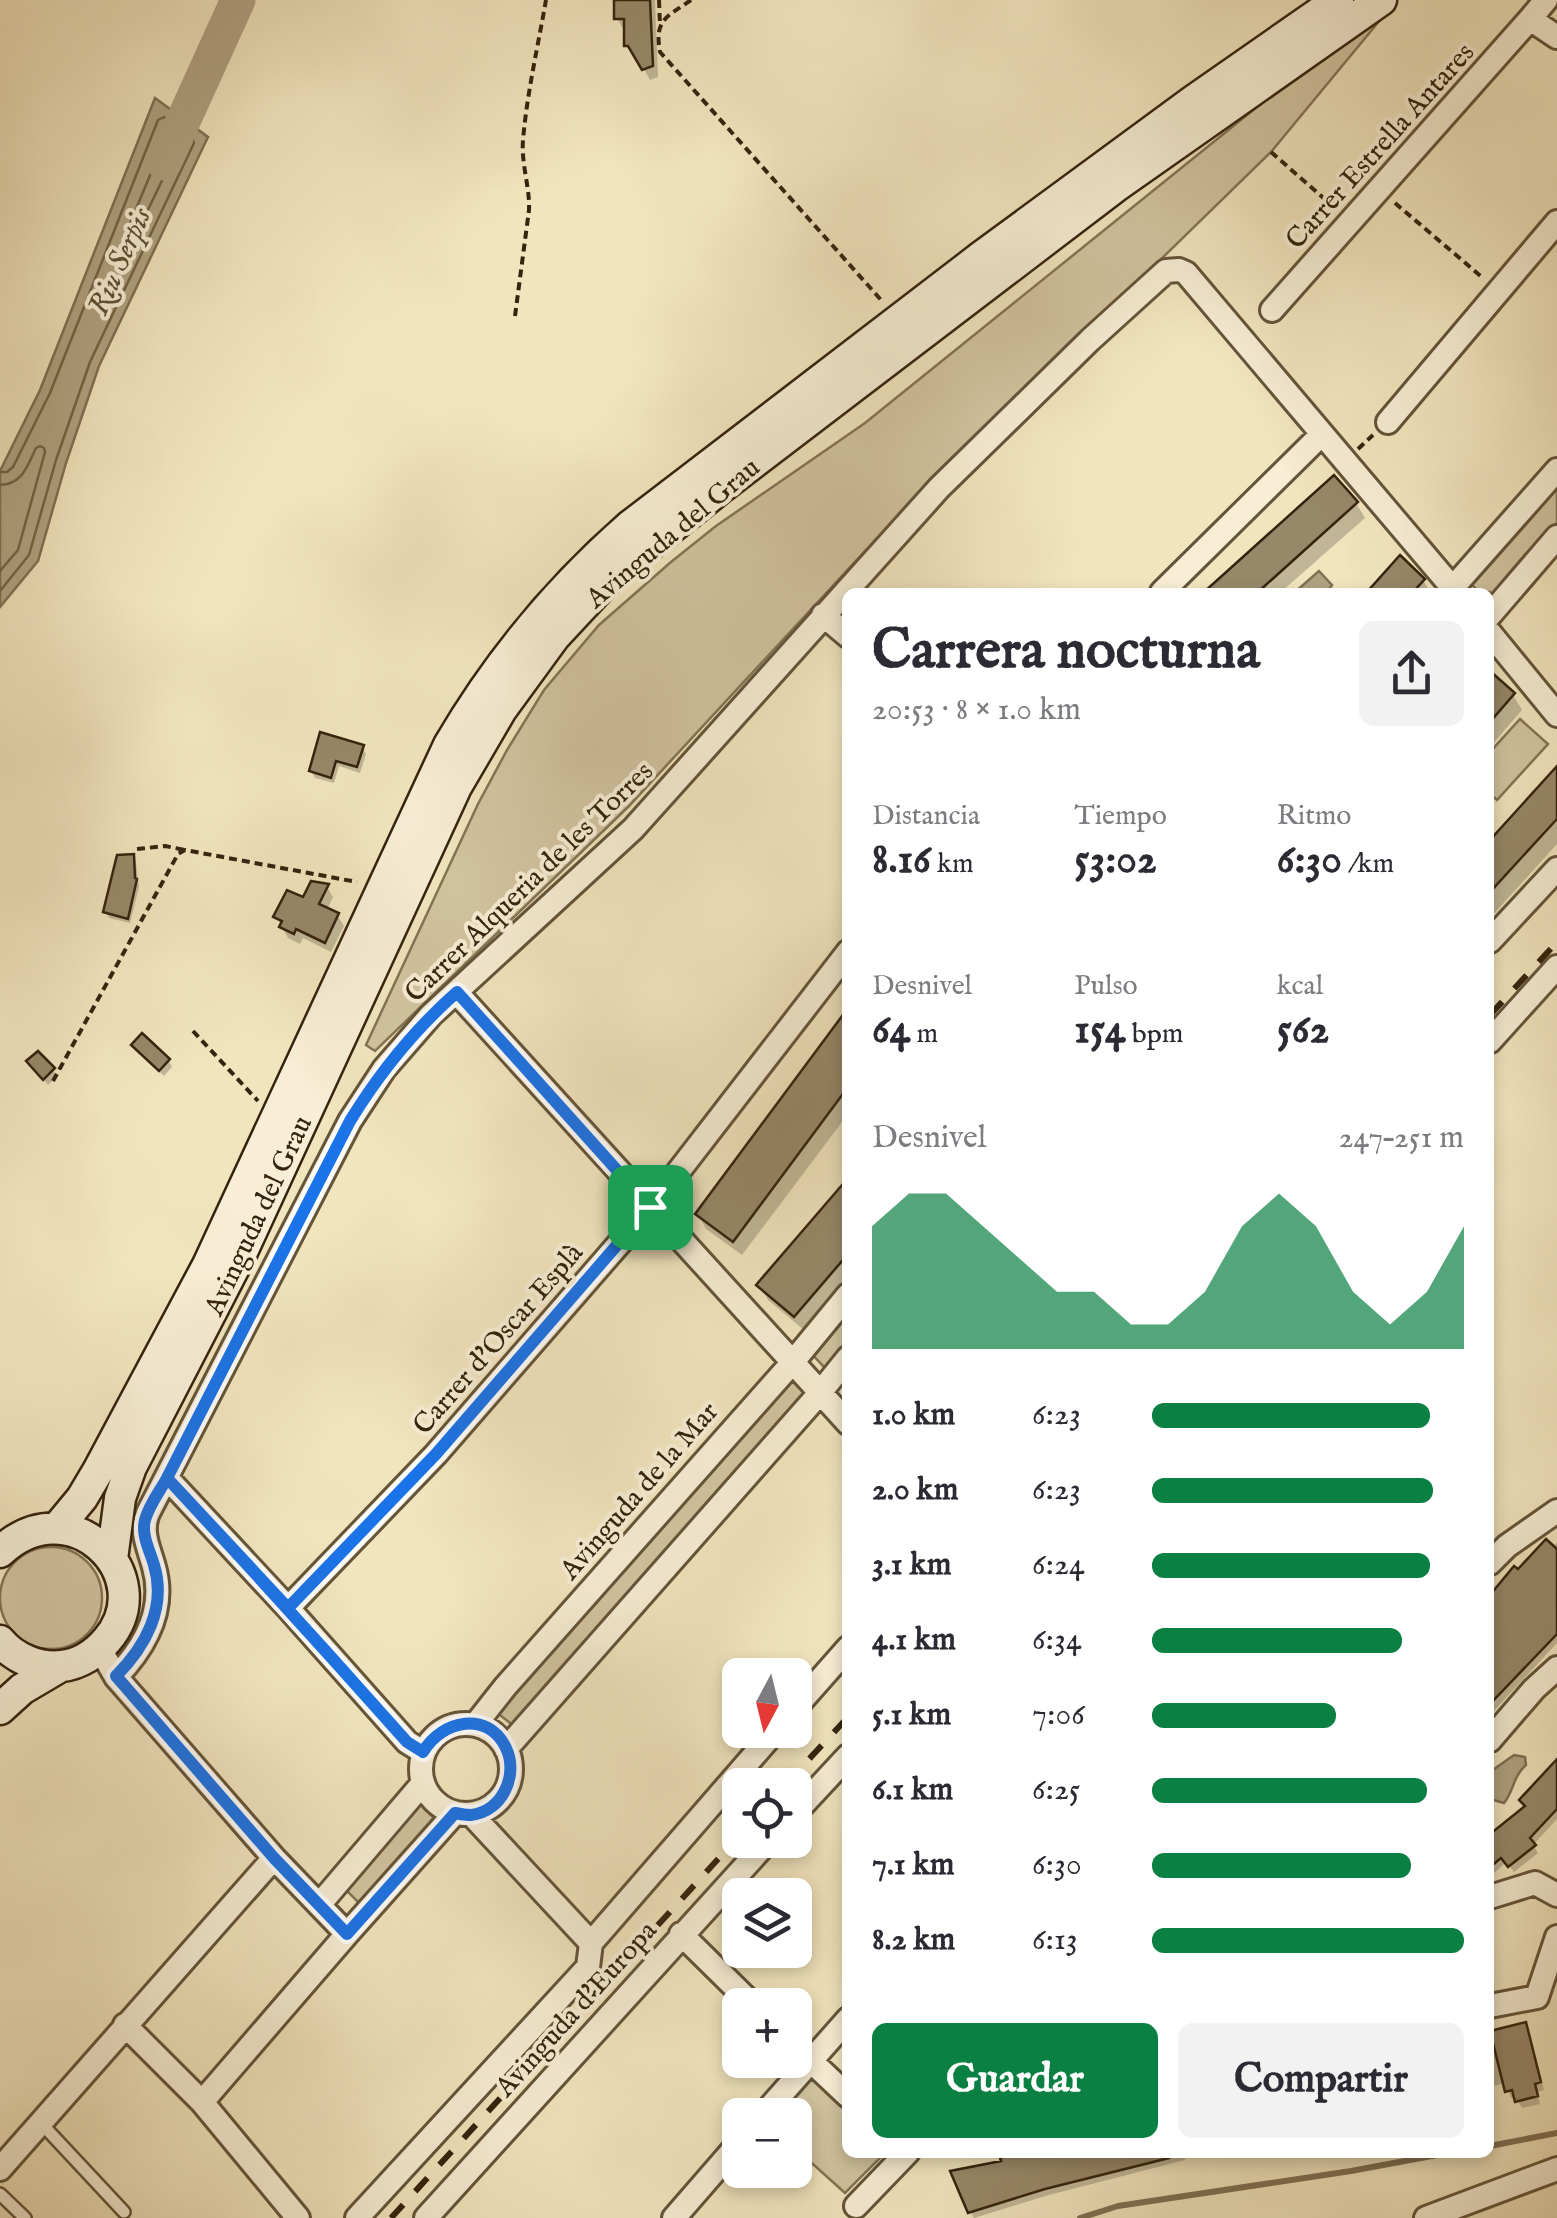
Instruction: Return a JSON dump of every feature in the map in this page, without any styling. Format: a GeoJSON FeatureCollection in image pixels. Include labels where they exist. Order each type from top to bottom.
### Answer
{"type":"FeatureCollection","features":[{"type":"Feature","properties":{"kind":"main road","name":"Avinguda del Grau"},"geometry":{"type":"LineString","coordinates":[[0,1552],[12,1540],[44,1530],[82,1498],[98,1471],[208,1265],[449,744],[516,644],[543,612],[584,567],[630,526],[898,320],[1178,112],[1338,0]]}},
{"type":"Feature","properties":{"kind":"main road","name":"Avinguda del Grau"},"geometry":{"type":"LineString","coordinates":[[100,1649],[120,1616],[123,1597],[112,1559],[120,1498],[130,1467],[240,1256],[456,787],[500,710],[542,652],[610,578],[723,486],[1130,176],[1381,0]]}},
{"type":"Feature","properties":{"kind":"main road"},"geometry":{"type":"LineString","coordinates":[[0,1518],[44,1530],[79,1532],[112,1559]]}},
{"type":"Feature","properties":{"kind":"main road"},"geometry":{"type":"LineString","coordinates":[[0,1641],[22,1659],[41,1666],[61,1666]]}},
{"type":"Feature","properties":{"kind":"main road"},"geometry":{"type":"LineString","coordinates":[[0,1709],[22,1689],[100,1649]]}},
{"type":"Feature","properties":{"kind":"street","name":"Carrer Estrella Antares"},"geometry":{"type":"LineString","coordinates":[[1272,310],[1546,0]]}},
{"type":"Feature","properties":{"kind":"street"},"geometry":{"type":"LineString","coordinates":[[1530,19],[1557,36]]}},
{"type":"Feature","properties":{"kind":"street"},"geometry":{"type":"LineString","coordinates":[[1388,422],[1557,222]]}},
{"type":"Feature","properties":{"kind":"street"},"geometry":{"type":"LineString","coordinates":[[851,588],[939,488],[1021,406],[1166,272],[1178,270],[1186,274],[1451,588]]}},
{"type":"Feature","properties":{"kind":"street"},"geometry":{"type":"LineString","coordinates":[[1166,588],[1322,434]]}},
{"type":"Feature","properties":{"kind":"street"},"geometry":{"type":"LineString","coordinates":[[1456,588],[1557,470]]}},
{"type":"Feature","properties":{"kind":"street"},"geometry":{"type":"LineString","coordinates":[[1494,610],[1557,537]]}},
{"type":"Feature","properties":{"kind":"street","name":"Carrer Alqueria de les Torres"},"geometry":{"type":"LineString","coordinates":[[167,1478],[350,1121],[384,1069],[431,1015],[633,829],[842,597]]}},
{"type":"Feature","properties":{"kind":"street"},"geometry":{"type":"LineString","coordinates":[[823,615],[842,631]]}},
{"type":"Feature","properties":{"kind":"street"},"geometry":{"type":"LineString","coordinates":[[1494,638],[1557,715]]}},
{"type":"Feature","properties":{"kind":"street"},"geometry":{"type":"LineString","coordinates":[[1494,937],[1557,869]]}},
{"type":"Feature","properties":{"kind":"street","name":"Carrer d'Oscar Esplà"},"geometry":{"type":"LineString","coordinates":[[288,1608],[436,1454],[650,1207],[842,960]]}},
{"type":"Feature","properties":{"kind":"street"},"geometry":{"type":"LineString","coordinates":[[1494,1037],[1557,967]]}},
{"type":"Feature","properties":{"kind":"street"},"geometry":{"type":"LineString","coordinates":[[457,992],[842,1417]]}},
{"type":"Feature","properties":{"kind":"street","name":"Avinguda de la Mar"},"geometry":{"type":"LineString","coordinates":[[475,1725],[842,1303]]}},
{"type":"Feature","properties":{"kind":"street"},"geometry":{"type":"LineString","coordinates":[[506,1749],[842,1365]]}},
{"type":"Feature","properties":{"kind":"street"},"geometry":{"type":"LineString","coordinates":[[116,1676],[140,1650],[154,1615],[156,1574],[144,1526],[167,1478],[407,1742],[423,1752]]}},
{"type":"Feature","properties":{"kind":"street"},"geometry":{"type":"LineString","coordinates":[[1494,1559],[1557,1510]]}},
{"type":"Feature","properties":{"kind":"street"},"geometry":{"type":"LineString","coordinates":[[100,1649],[116,1676],[274,1858],[347,1934]]}},
{"type":"Feature","properties":{"kind":"street"},"geometry":{"type":"LineString","coordinates":[[812,1689],[842,1655]]}},
{"type":"Feature","properties":{"kind":"street"},"geometry":{"type":"LineString","coordinates":[[1494,1735],[1557,1668]]}},
{"type":"Feature","properties":{"kind":"street"},"geometry":{"type":"LineString","coordinates":[[202,2102],[347,1934],[464,1814],[498,1801],[506,1789],[510,1762],[494,1734],[463,1724],[439,1732],[423,1752],[420,1773],[435,1802],[464,1814],[590,1943]]}},
{"type":"Feature","properties":{"kind":"street"},"geometry":{"type":"LineString","coordinates":[[357,2218],[588,1967],[590,1943],[760,1748]]}},
{"type":"Feature","properties":{"kind":"street"},"geometry":{"type":"LineString","coordinates":[[812,1794],[842,1762]]}},
{"type":"Feature","properties":{"kind":"street"},"geometry":{"type":"LineString","coordinates":[[319,1906],[422,1783]]}},
{"type":"Feature","properties":{"kind":"street"},"geometry":{"type":"LineString","coordinates":[[0,2169],[274,1858]]}},
{"type":"Feature","properties":{"kind":"street","name":"Avinguda d'Europa"},"geometry":{"type":"LineString","coordinates":[[426,2218],[753,1858]]}},
{"type":"Feature","properties":{"kind":"street"},"geometry":{"type":"LineString","coordinates":[[1494,1896],[1557,1872]]}},
{"type":"Feature","properties":{"kind":"street"},"geometry":{"type":"LineString","coordinates":[[1535,1883],[1557,1895]]}},
{"type":"Feature","properties":{"kind":"street"},"geometry":{"type":"LineString","coordinates":[[682,1934],[736,1988]]}},
{"type":"Feature","properties":{"kind":"street"},"geometry":{"type":"LineString","coordinates":[[1494,2005],[1537,1997],[1557,1936]]}},
{"type":"Feature","properties":{"kind":"street"},"geometry":{"type":"LineString","coordinates":[[812,2045],[842,2023]]}},
{"type":"Feature","properties":{"kind":"street"},"geometry":{"type":"LineString","coordinates":[[125,2025],[202,2102],[298,2218]]}},
{"type":"Feature","properties":{"kind":"street"},"geometry":{"type":"LineString","coordinates":[[812,2062],[842,2090]]}},
{"type":"Feature","properties":{"kind":"street"},"geometry":{"type":"LineString","coordinates":[[856,2206],[902,2158]]}},
{"type":"Feature","properties":{"kind":"street"},"geometry":{"type":"LineString","coordinates":[[674,2218],[722,2163]]}},
{"type":"Feature","properties":{"kind":"street"},"geometry":{"type":"LineString","coordinates":[[1426,2218],[1557,2169]]}},
{"type":"Feature","properties":{"kind":"lane"},"geometry":{"type":"LineString","coordinates":[[40,2122],[124,2212]]}},
{"type":"Feature","properties":{"kind":"lane"},"geometry":{"type":"LineString","coordinates":[[0,2194],[26,2218]]}},
{"type":"Feature","properties":{"kind":"path"},"geometry":{"type":"LineString","coordinates":[[515,316],[530,195],[523,140],[546,0]]}},
{"type":"Feature","properties":{"kind":"path"},"geometry":{"type":"LineString","coordinates":[[660,0],[660,25]]}},
{"type":"Feature","properties":{"kind":"path"},"geometry":{"type":"LineString","coordinates":[[691,0],[660,25],[660,52],[898,320]]}},
{"type":"Feature","properties":{"kind":"path"},"geometry":{"type":"LineString","coordinates":[[1271,152],[1351,222]]}},
{"type":"Feature","properties":{"kind":"path"},"geometry":{"type":"LineString","coordinates":[[1380,190],[1498,290]]}},
{"type":"Feature","properties":{"kind":"path"},"geometry":{"type":"LineString","coordinates":[[1345,461],[1388,422]]}},
{"type":"Feature","properties":{"kind":"path"},"geometry":{"type":"LineString","coordinates":[[137,848],[165,846],[382,886]]}},
{"type":"Feature","properties":{"kind":"path"},"geometry":{"type":"LineString","coordinates":[[52,1081],[173,860],[185,850]]}},
{"type":"Feature","properties":{"kind":"path"},"geometry":{"type":"LineString","coordinates":[[193,1031],[274,1120]]}},
{"type":"Feature","properties":{"kind":"shaded area"},"geometry":{"type":"Polygon","coordinates":[[[1395,2],[1271,152],[865,551],[628,807],[375,1051],[366,1045],[507,750],[544,690],[599,625],[716,526],[865,423],[1273,94],[1395,2]]]}},
{"type":"Feature","properties":{"kind":"shaded area"},"geometry":{"type":"Polygon","coordinates":[[[1557,488],[1557,523],[1494,595],[1494,588],[1472,585],[1557,488]]]}},
{"type":"Feature","properties":{"kind":"shaded area"},"geometry":{"type":"Polygon","coordinates":[[[1520,719],[1548,744],[1497,800],[1494,748],[1520,719]]]}},
{"type":"Feature","properties":{"kind":"shaded area"},"geometry":{"type":"Polygon","coordinates":[[[842,1315],[842,1348],[825,1368],[810,1352],[842,1315]]]}},
{"type":"Feature","properties":{"kind":"shaded area"},"geometry":{"type":"Polygon","coordinates":[[[788,1377],[805,1393],[515,1727],[495,1711],[788,1377]]]}},
{"type":"Feature","properties":{"kind":"shaded area"},"geometry":{"type":"Polygon","coordinates":[[[51,1547],[70,1551],[87,1562],[98,1579],[102,1598],[98,1617],[87,1634],[70,1645],[51,1649],[32,1645],[15,1634],[4,1617],[0,1598],[4,1579],[15,1562],[32,1551],[51,1547]]]}},
{"type":"Feature","properties":{"kind":"shaded area"},"geometry":{"type":"Polygon","coordinates":[[[419,1800],[434,1818],[360,1904],[343,1887],[419,1800]]]}},
{"type":"Feature","properties":{"kind":"shaded area"},"geometry":{"type":"Polygon","coordinates":[[[814,2073],[842,2102],[842,2158],[880,2158],[845,2193],[812,2163],[812,2098],[793,2098],[814,2073]]]}},
{"type":"Feature","properties":{"kind":"water"},"geometry":{"type":"Polygon","coordinates":[[[155,98],[208,137],[99,366],[38,561],[0,607],[0,471],[40,390],[155,98]]]}},
{"type":"Feature","properties":{"kind":"water"},"geometry":{"type":"Polygon","coordinates":[[[1319,571],[1332,585],[1330,588],[1300,588],[1319,571]]]}},
{"type":"Feature","properties":{"kind":"water"},"geometry":{"type":"Polygon","coordinates":[[[1514,1755],[1525,1757],[1526,1765],[1504,1803],[1494,1800],[1494,1769],[1514,1755]]]}},
{"type":"Feature","properties":{"kind":"building"},"geometry":{"type":"Polygon","coordinates":[[[614,0],[650,0],[653,66],[642,70],[628,46],[624,46],[624,19],[614,19],[614,0]]]}},
{"type":"Feature","properties":{"kind":"building"},"geometry":{"type":"Polygon","coordinates":[[[1334,475],[1358,502],[1262,588],[1208,588],[1334,475]]]}},
{"type":"Feature","properties":{"kind":"building"},"geometry":{"type":"Polygon","coordinates":[[[1400,555],[1425,579],[1417,588],[1371,588],[1400,555]]]}},
{"type":"Feature","properties":{"kind":"building"},"geometry":{"type":"Polygon","coordinates":[[[1494,675],[1515,693],[1494,717],[1494,675]]]}},
{"type":"Feature","properties":{"kind":"building"},"geometry":{"type":"Polygon","coordinates":[[[320,732],[364,745],[357,767],[336,761],[331,778],[309,771],[320,732]]]}},
{"type":"Feature","properties":{"kind":"building"},"geometry":{"type":"Polygon","coordinates":[[[1557,766],[1557,819],[1494,888],[1494,836],[1557,766]]]}},
{"type":"Feature","properties":{"kind":"building"},"geometry":{"type":"Polygon","coordinates":[[[134,854],[137,879],[128,919],[103,912],[117,855],[134,854]]]}},
{"type":"Feature","properties":{"kind":"building"},"geometry":{"type":"Polygon","coordinates":[[[311,881],[329,884],[319,904],[339,913],[325,943],[296,929],[294,934],[279,927],[282,921],[273,917],[287,890],[303,897],[311,881]]]}},
{"type":"Feature","properties":{"kind":"building"},"geometry":{"type":"Polygon","coordinates":[[[842,1016],[842,1095],[733,1242],[695,1214],[842,1016]]]}},
{"type":"Feature","properties":{"kind":"building"},"geometry":{"type":"Polygon","coordinates":[[[142,1033],[170,1059],[159,1071],[131,1045],[142,1033]]]}},
{"type":"Feature","properties":{"kind":"building"},"geometry":{"type":"Polygon","coordinates":[[[38,1051],[55,1068],[43,1080],[26,1061],[38,1051]]]}},
{"type":"Feature","properties":{"kind":"building"},"geometry":{"type":"Polygon","coordinates":[[[842,1185],[842,1261],[794,1317],[756,1285],[842,1185]]]}},
{"type":"Feature","properties":{"kind":"building"},"geometry":{"type":"Polygon","coordinates":[[[1546,1539],[1557,1549],[1557,1634],[1494,1700],[1494,1590],[1514,1566],[1518,1569],[1546,1539]]]}},
{"type":"Feature","properties":{"kind":"building"},"geometry":{"type":"Polygon","coordinates":[[[1557,1759],[1557,1809],[1530,1838],[1536,1845],[1508,1867],[1501,1858],[1494,1864],[1494,1831],[1525,1806],[1519,1800],[1557,1759]]]}},
{"type":"Feature","properties":{"kind":"building"},"geometry":{"type":"Polygon","coordinates":[[[1526,2022],[1541,2082],[1535,2084],[1538,2096],[1515,2102],[1512,2090],[1505,2092],[1494,2047],[1494,2030],[1526,2022]]]}},
{"type":"Feature","properties":{"kind":"building"},"geometry":{"type":"Polygon","coordinates":[[[1000,2158],[1169,2158],[968,2213],[950,2171],[1001,2161],[1000,2158]]]}},
{"type":"Feature","properties":{"kind":"waterway","name":"Riu Serpis"},"geometry":{"type":"LineString","coordinates":[[164,163],[238,0]]}},
{"type":"Feature","properties":{"kind":"waterway"},"geometry":{"type":"LineString","coordinates":[[1494,2145],[1557,2133]]}},
{"type":"Feature","properties":{"kind":"waterway"},"geometry":{"type":"LineString","coordinates":[[1080,2218],[1118,2206],[1421,2158]]}},
{"type":"Feature","properties":{"kind":"railway"},"geometry":{"type":"LineString","coordinates":[[1494,1011],[1557,942]]}},
{"type":"Feature","properties":{"kind":"railway"},"geometry":{"type":"LineString","coordinates":[[801,1768],[842,1723]]}},
{"type":"Feature","properties":{"kind":"railway"},"geometry":{"type":"LineString","coordinates":[[391,2218],[722,1855]]}},
{"type":"Feature","properties":{"kind":"route"},"geometry":{"type":"LineString","coordinates":[[650,1207],[436,1454],[288,1608],[167,1478],[145,1520],[146,1542],[156,1574],[156,1607],[140,1650],[116,1676],[274,1858],[347,1934],[455,1813],[472,1815],[498,1801],[510,1776],[506,1749],[485,1728],[463,1724],[439,1732],[423,1752],[407,1742],[167,1478],[350,1121],[384,1069],[431,1015],[457,992],[650,1207]]}}]}
